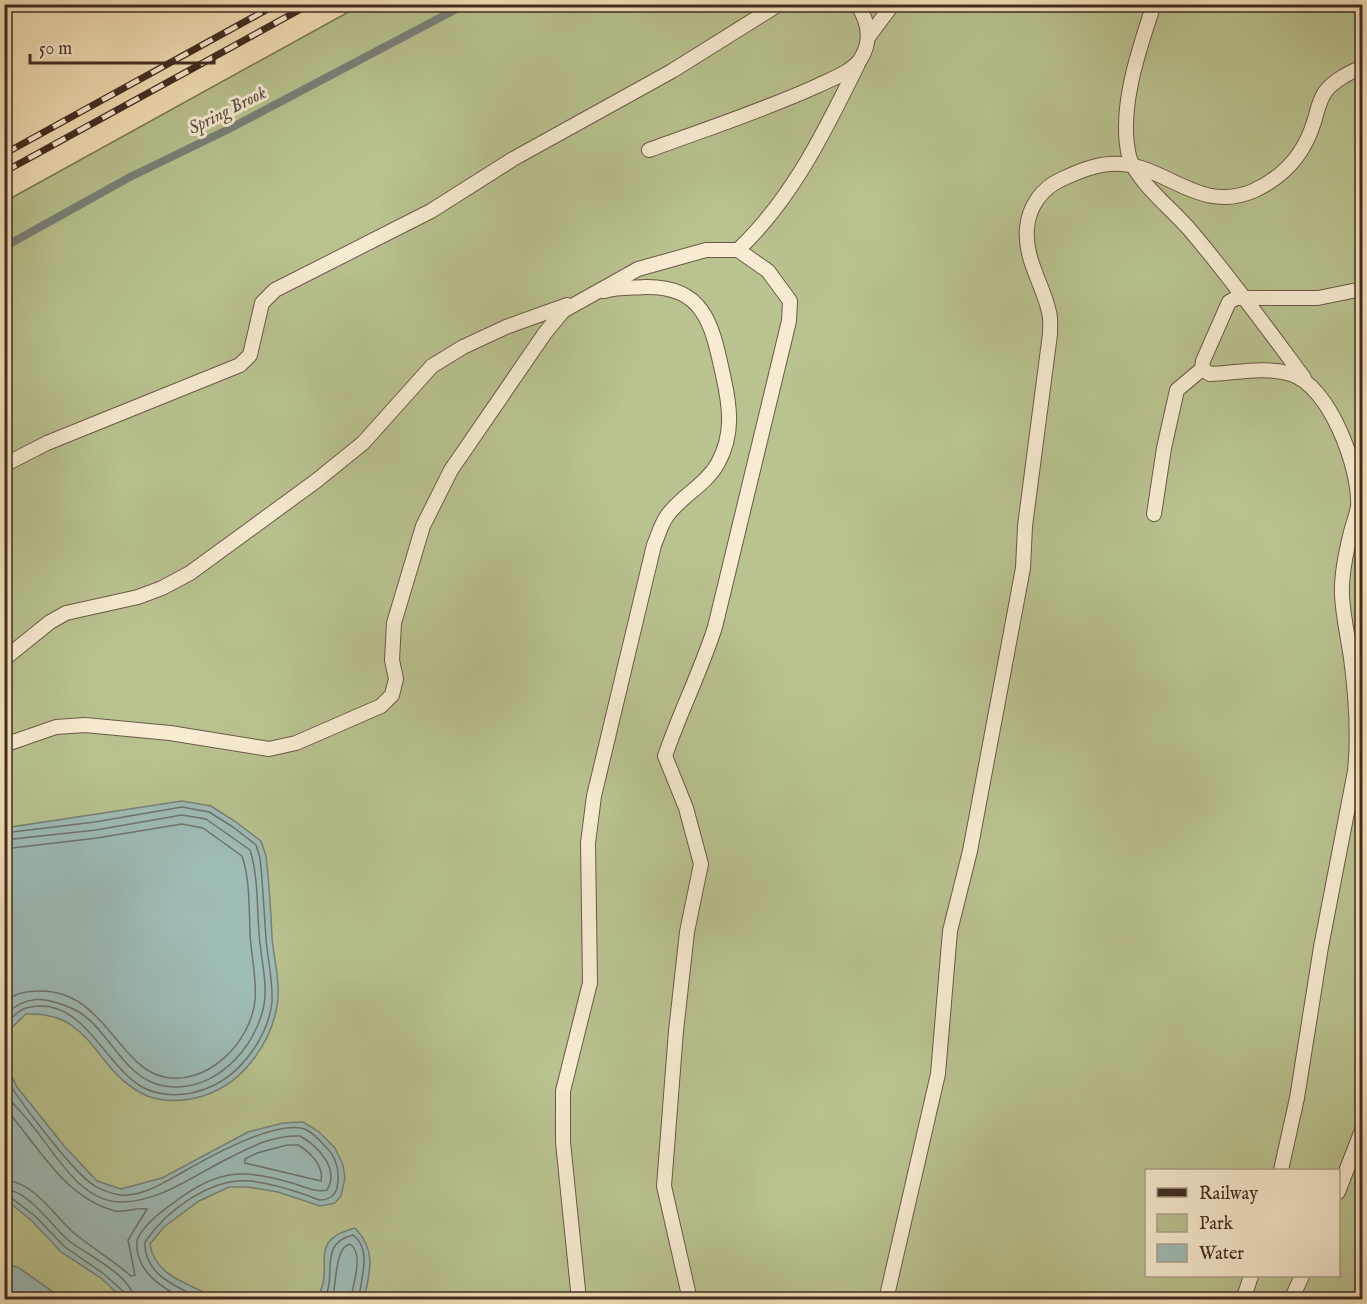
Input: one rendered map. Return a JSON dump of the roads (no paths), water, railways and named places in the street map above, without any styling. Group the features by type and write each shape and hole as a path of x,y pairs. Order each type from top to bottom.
{"lane":[{"path":"4,465 47,443 240,365 250,355 262,303 275,290 431,211 513,159 672,71 779,4"},
{"path":"857,4 866,22 868,36"},
{"path":"738,250 759,230 798,177 828,125 860,60 868,36 893,4"},
{"path":"1154,4 1132,75 1128,104 1129,156 1139,177 1166,202 1215,260 1306,381 1319,393 1334,416 1356,485 1358,507 1348,543 1342,595 1356,696 1358,747 1346,828 1321,947 1297,1098 1281,1169"},
{"path":"650,150 792,98 852,68 860,60"},
{"path":"886,1299 938,1074 950,931 970,851 1023,568 1026,526 1050,334 1049,312 1033,272 1027,231 1030,213 1040,195 1051,184 1077,172 1111,164 1134,167 1211,198 1232,198 1251,192 1284,172 1299,157 1325,93 1335,83 1362,67"},
{"path":"4,745 56,727 86,725 191,735 269,749 296,743 381,706 392,695 396,679 392,660 394,623 407,573 423,526 451,470 545,333 563,311 638,268 706,250 738,250 768,271 790,301 790,311 715,627 700,673 678,718 664,756 686,808 701,864 687,932 676,1031 664,1186 690,1299"},
{"path":"4,659 50,621 66,613 138,597 162,588 190,573 316,481 363,443 432,366 463,347 506,327 608,290 669,288 687,295 700,306 710,323 730,415 729,434 718,463 704,481 667,515 654,545 594,796 588,843 590,984 585,1013 565,1074 561,1115 579,1299"},
{"path":"1154,514 1164,448 1177,390 1202,369 1203,361 1229,302 1242,297 1318,298 1362,289"},
{"path":"1202,369 1210,374 1253,371 1283,373 1306,381"},
{"path":"1340,1187 1362,1130"},
{"path":"1244,1299 1250,1277"},
{"path":"1291,1299 1301,1277"}],"water":[{"path":"182,801 211,806 261,841 266,856 278,997 269,1033 254,1058 235,1079 203,1096 185,1100 166,1100 149,1097 125,1082 79,1031 65,1021 48,1015 26,1014 5,1034 5,828"},
{"path":"4,1060 17,1087 65,1147 97,1181 121,1189 162,1178 248,1132 283,1123 303,1122 318,1131 335,1148 343,1165 345,1178 341,1196 335,1203 320,1206 278,1192 248,1187 229,1187 199,1201 164,1227 150,1244 153,1255 166,1272 216,1299 123,1299 101,1278 61,1252 32,1221 5,1199"},
{"path":"355,1228 367,1245 369,1253 370,1270 364,1299 316,1299 322,1287 324,1257 330,1240"},
{"path":"5,1263 19,1268 63,1299 5,1299"}],"waterway":[{"name":"Spring Brook","path":"4,247 130,177 227,130 466,4"}],"railway":[{"path":"4,154 277,4"},
{"path":"4,172 310,4"}]}
